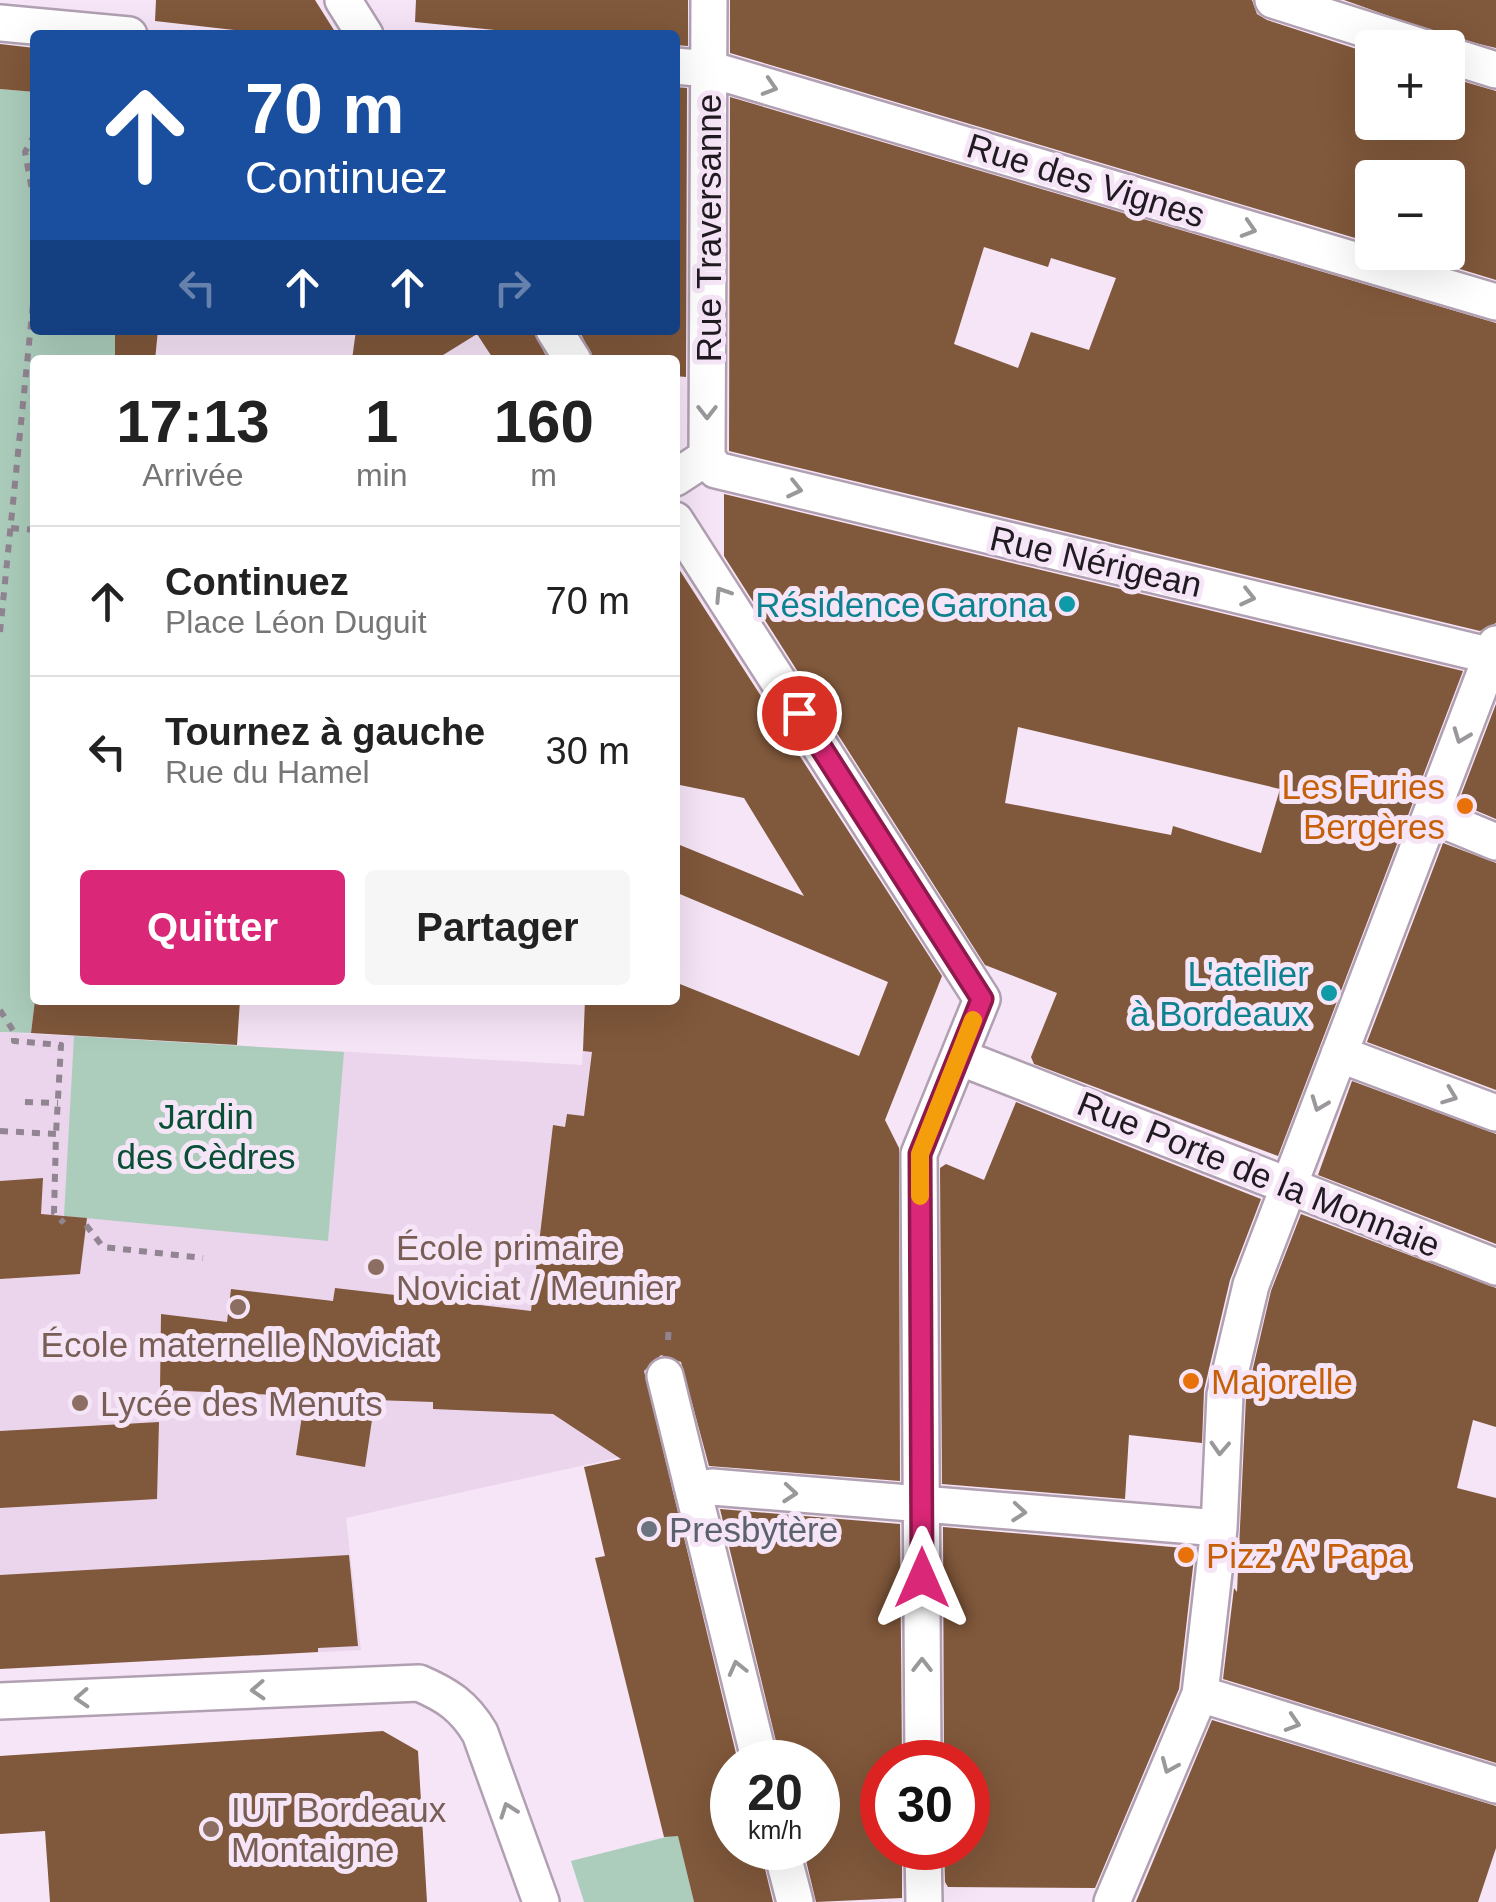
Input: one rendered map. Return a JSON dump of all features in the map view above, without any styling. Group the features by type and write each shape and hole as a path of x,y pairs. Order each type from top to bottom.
{"street":[{"path":"342,0 362,30"},
{"name":"Rue Traversanne","path":"707,457 692,67 709,0"},
{"path":"1273,0 1367,30"},
{"path":"0,24 70,30"},
{"path":"1465,60 1496,70"},
{"name":"Rue des Vignes","path":"692,67 1496,302"},
{"path":"680,475 707,457"},
{"name":"Rue Nérigean","path":"707,457 716,470 1494,650"},
{"path":"680,528 982,999 920,1154 923,1740"},
{"path":"1112,1902 1200,1694 1219,1528 1220,1450 1234,1345 1251,1284 1494,650"},
{"path":"1430,815 1496,842"},
{"path":"1339,1054 1496,1113"},
{"name":"Rue Porte de la Monnaie","path":"959,1057 1496,1267"},
{"path":"665,1376 755,1740"},
{"path":"693,1490 712,1487 1219,1528"},
{"path":"0,1701 418,1683 448,1696 468,1713 480,1734 541,1902"},
{"path":"1200,1694 1496,1785"},
{"path":"787,1870 795,1902"},
{"path":"923,1870 924,1902"}],"path":[{"path":"30,143 25,152 30,180"},
{"path":"0,632 30,335"},
{"path":"11,528 30,530"},
{"path":"0,1010 14,1032 14,1042 61,1045 54,1214 64,1222"},
{"path":"24,1102 58,1103"},
{"path":"0,1131 56,1134"},
{"path":"86,1226 103,1246 203,1258"}],"shaded area":[{"name":"École primaire Noviciat / Meunier","path":"588,1005 707,1145 678,1378 640,1373 657,1449 346,1518 361,1650 0,1669 0,1032 582,1065"}],"green space":[{"path":"0,89 30,92 30,335 115,335 115,355 30,355 30,1005 34,1005 31,1033 0,1032"},
{"name":"Jardin des Cèdres","path":"74,1036 344,1052 328,1241 64,1216"},
{"path":"678,1834 694,1902 584,1902 571,1861"}],"building":[{"path":"156,0 315,0 334,30 235,30 155,21"},
{"path":"416,0 688,0 688,46 680,45 680,30 495,30 415,22"},
{"path":"730,0 1252,0 1257,14 1267,20 1355,48 1355,140 1465,140 1465,82 1496,91 1496,280 1463,270 1465,160 1355,160 1355,238 730,53"},
{"path":"1344,0 1496,0 1496,48 1465,41 1465,30 1428,30"},
{"path":"0,44 30,47 30,92 0,89"},
{"path":"680,87 687,88 686,377 680,376 680,355 592,355 582,335 680,335"},
{"path":"730,97 1496,323 1496,623 1480,631 729,451","holes":["984,247 1048,267 1051,258 1116,278 1089,350 1031,332 1018,368 954,344"]},
{"path":"115,335 158,335 156,355 115,355"},
{"path":"355,335 475,335 443,355 353,355"},
{"path":"478,335 536,335 546,355 491,355"},
{"path":"724,494 1463,671 1278,1156 1034,1064 1031,1057 1057,993 985,965 724,556","holes":["1018,727 1280,789 1261,853 1173,826 1171,835 1005,803"]},
{"path":"680,571 942,976 885,1120 899,1148 900,1481 709,1466 681,1362 661,1355 644,1371 733,1740 710,1740 710,1870 765,1870 773,1902 694,1902 678,1836 664,1837 595,1558 605,1556 584,1467 621,1459 553,1414 433,1409 433,1402 375,1400 365,1467 296,1455 305,1396 160,1390 161,1314 227,1322 231,1289 333,1301 335,1288 531,1311 553,1125 565,1127 567,1114 584,1116 592,1052 583,1051 585,1005 680,1005 680,984 859,1056 888,982 680,894 680,845 804,896 744,798 680,785"},
{"path":"1496,704 1496,819 1458,803"},
{"path":"1443,843 1496,863 1496,1090 1367,1042"},
{"path":"34,1005 240,1005 237,1045 31,1033"},
{"path":"1352,1081 1496,1134 1496,1244 1318,1175"},
{"path":"1016,1102 1261,1199 1230,1280 1204,1390 1202,1443 1129,1435 1125,1499 942,1484 940,1168 946,1164 984,1180"},
{"path":"43,1178 41,1214 87,1218 80,1274 0,1279 0,1181"},
{"path":"1301,1214 1496,1288 1496,1427 1473,1420 1457,1488 1496,1498 1496,1763 1223,1679 1234,1588 1237,1592 1246,1398 1271,1291"},
{"path":"159,1422 157,1499 0,1508 0,1431"},
{"path":"720,1509 900,1524 902,1740 860,1740 860,1870 902,1870 902,1898 816,1902 808,1870 840,1870 840,1740 776,1740"},
{"path":"943,1527 1195,1549 1179,1689 1095,1888 948,1887 945,1870 990,1870 990,1740 944,1740"},
{"path":"349,1555 358,1646 318,1648 318,1652 0,1669 0,1575"},
{"path":"1212,1720 1496,1806 1496,1848 1478,1902 1136,1902"},
{"name":"IUT Bordeaux Montaigne","path":"383,1731 418,1751 427,1902 50,1902 45,1831 0,1834 0,1756"}],"slow traffic":[{"path":"920,1196 920,1154 973,1020"}],"place":[{"name":"Résidence Garona","path":"1067,604"},
{"name":"Les Furies Bergères","path":"1465,806"},
{"name":"L'atelier à Bordeaux","path":"1329,993"},
{"name":"École primaire Noviciat / Meunier","path":"376,1267"},
{"name":"École maternelle Noviciat","path":"238,1307"},
{"name":"Majorelle","path":"1191,1381"},
{"name":"Lycée des Menuts","path":"80,1403"},
{"name":"Presbytère","path":"649,1529"},
{"name":"Pizz' A' Papa","path":"1186,1555"},
{"name":"IUT Bordeaux Montaigne","path":"211,1829"}],"route":[{"path":"799,713 982,999 920,1154 922,1578"}]}
